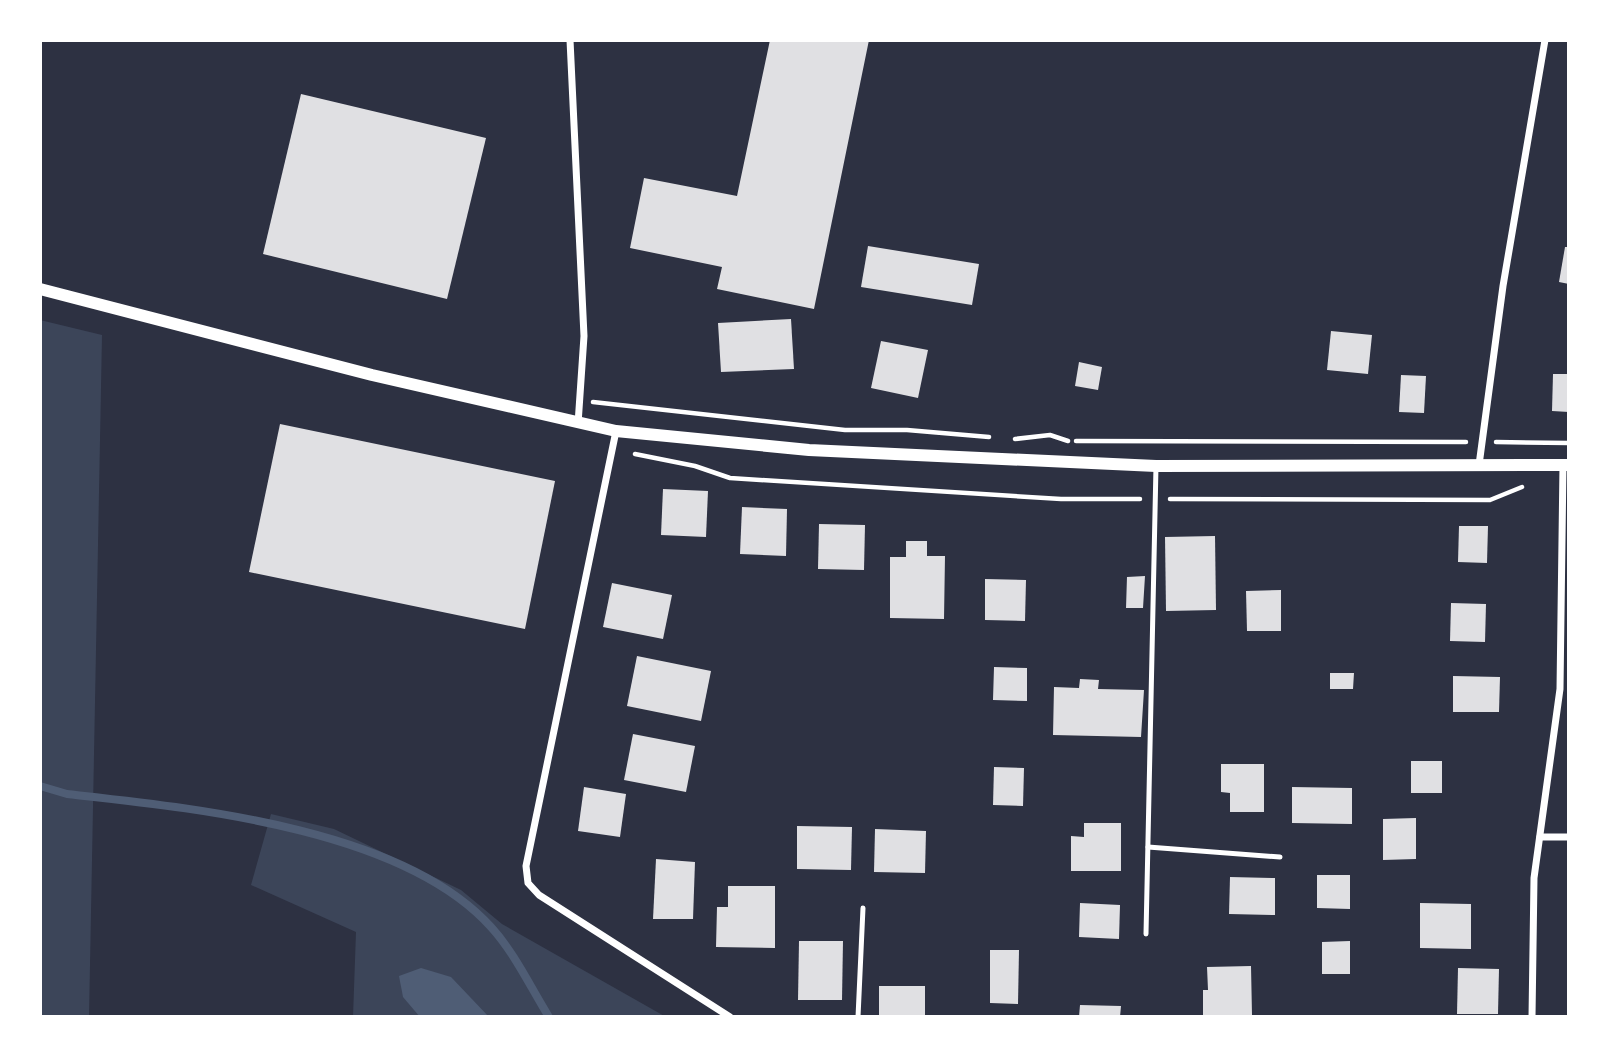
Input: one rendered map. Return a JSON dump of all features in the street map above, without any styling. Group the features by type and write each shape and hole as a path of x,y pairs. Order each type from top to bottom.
{"street":[{"path":"570,40 584,336 578,424"},
{"path":"1479,465 1480,442 1545,40"},
{"path":"40,289 372,375 616,432 819,450 1156,466 1566,465 1560,689 1534,878 1532,1017"},
{"path":"616,432 610,447 526,866 528,883 539,895 730,1017"},
{"path":"1540,837 1569,837"}],"lane":[{"path":"1146,934 1156,466"},
{"path":"1148,847 1280,857"},
{"path":"858,1017 863,908"}],"path":[{"path":"580,401 845,430 907,429 1000,438"},
{"path":"1010,440 1028,435 1050,435 1070,442 1098,439 1569,443"},
{"path":"610,447 660,461 695,466 730,478 1060,499 1490,500 1517,487 1529,486"},
{"path":"808,475 808,483"}],"shaded area":[{"path":"40,320 102,335 89,1017 40,1017"},
{"path":"271,814 334,829 461,890 502,924 666,1017 353,1017 356,932 251,885"},
{"path":"421,968 451,977 489,1017 420,1017 403,997 399,976"}],"building":[{"path":"770,40 869,40 814,309 717,289 722,267 630,248 644,178 737,196"},
{"path":"301,94 486,138 447,299 263,254"},
{"path":"868,246 979,264 972,305 861,287"},
{"path":"1565,247 1569,247 1569,284 1559,282"},
{"path":"791,319 794,369 721,372 718,323"},
{"path":"1331,331 1372,335 1368,374 1327,370"},
{"path":"881,341 928,350 918,398 871,388"},
{"path":"1079,362 1102,367 1098,390 1075,386"},
{"path":"1553,374 1569,374 1569,412 1552,411"},
{"path":"1401,375 1426,376 1424,413 1399,412"},
{"path":"280,424 555,481 525,629 249,572"},
{"path":"663,489 708,491 706,537 661,535"},
{"path":"742,507 787,509 786,556 740,554"},
{"path":"819,524 865,525 864,570 818,569"},
{"path":"1459,526 1488,526 1487,563 1458,562"},
{"path":"1215,536 1216,610 1166,611 1165,537"},
{"path":"906,541 927,541 927,556 945,556 944,619 890,618 890,557 906,557"},
{"path":"1145,576 1143,608 1126,608 1127,577"},
{"path":"985,579 1026,580 1025,621 985,620"},
{"path":"612,583 672,595 663,639 603,627"},
{"path":"1281,590 1281,631 1247,631 1246,591"},
{"path":"1451,603 1486,604 1485,642 1450,641"},
{"path":"637,656 711,671 701,721 627,706"},
{"path":"994,667 1027,668 1027,701 993,700"},
{"path":"1330,673 1354,673 1353,689 1330,689"},
{"path":"1453,676 1500,677 1499,712 1453,712"},
{"path":"1080,679 1099,680 1098,689 1144,690 1141,737 1053,735 1054,687 1079,688"},
{"path":"633,734 695,746 686,792 624,780"},
{"path":"1411,761 1442,761 1442,793 1411,793"},
{"path":"1221,764 1264,764 1264,812 1230,812 1230,793 1221,792"},
{"path":"994,767 1024,768 1023,806 993,805"},
{"path":"584,787 626,794 620,837 578,831"},
{"path":"1292,787 1352,788 1352,824 1292,823"},
{"path":"1416,818 1416,859 1383,860 1383,819"},
{"path":"1084,823 1121,823 1121,871 1071,871 1071,836 1084,837"},
{"path":"797,826 852,827 851,870 797,869"},
{"path":"875,829 926,831 925,873 874,872"},
{"path":"656,859 695,862 693,919 653,919"},
{"path":"1317,875 1350,875 1350,909 1317,908"},
{"path":"1230,877 1275,878 1275,915 1229,914"},
{"path":"728,886 775,886 775,948 716,947 717,907 728,907"},
{"path":"1080,903 1120,905 1119,939 1079,937"},
{"path":"1420,903 1471,904 1471,949 1420,948"},
{"path":"799,941 843,941 842,1000 798,1000"},
{"path":"1350,941 1350,974 1322,974 1322,942"},
{"path":"990,950 1019,950 1018,1004 990,1003"},
{"path":"1251,966 1252,1015 1203,1016 1203,990 1208,990 1207,967"},
{"path":"1458,968 1499,969 1498,1014 1457,1014"},
{"path":"879,986 925,986 925,1017 879,1017"},
{"path":"1080,1005 1121,1006 1120,1017 1079,1017"}],"waterway":[{"path":"40,786 67,794 233,816 293,829 351,845 405,866 452,893 491,927 515,959 549,1017"}]}
